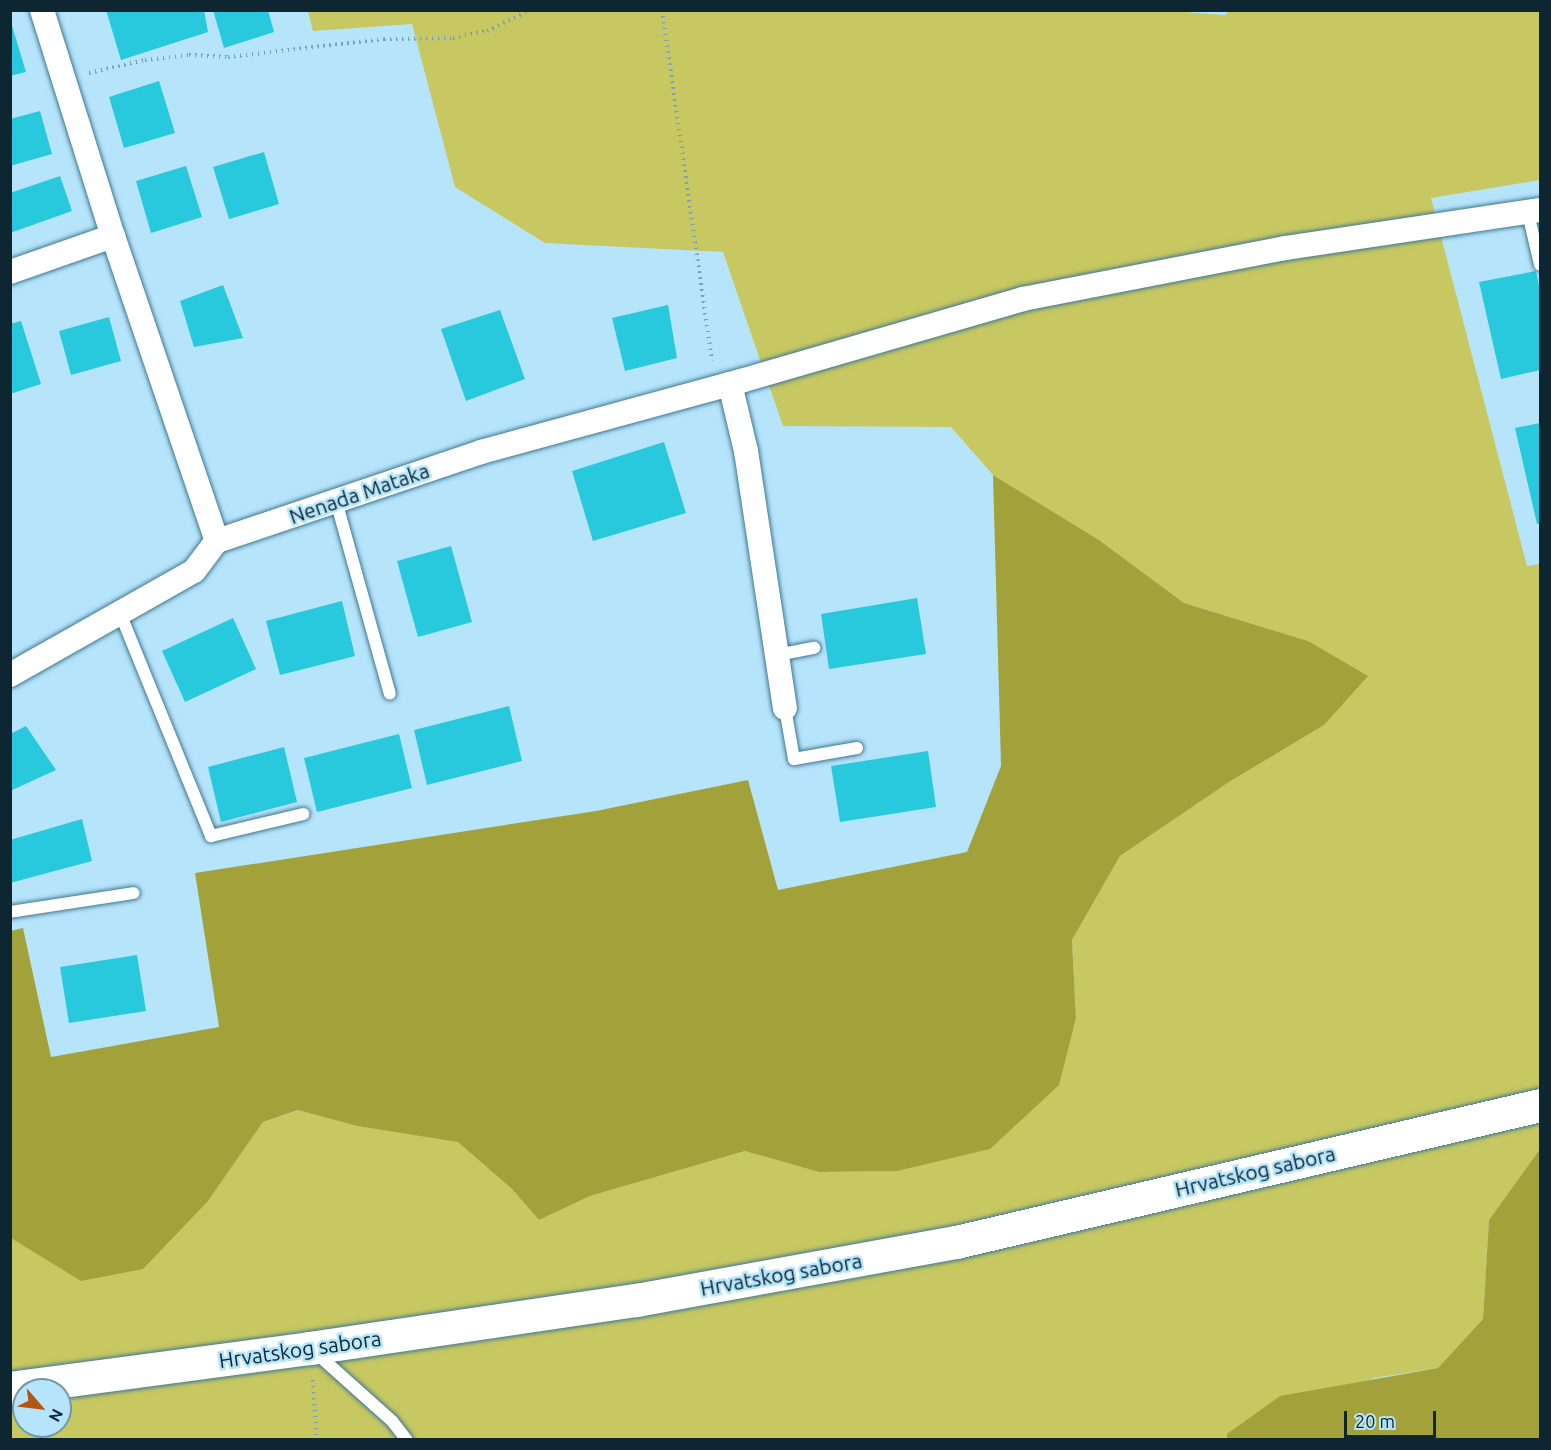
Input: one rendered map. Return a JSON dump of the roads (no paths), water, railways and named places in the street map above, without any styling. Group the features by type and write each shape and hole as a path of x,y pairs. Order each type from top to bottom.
{"main road":[{"name":"Hrvatskog sabora","path":"10,1388 310,1348 636,1300 956,1242 1540,1105"}],"street":[{"path":"10,675 194,571 217,541 112,236 42,10"},
{"name":"Nenada Mataka","path":"217,541 480,452 729,384 1023,299 1286,248 1534,211"},
{"path":"10,272 112,236"},
{"path":"729,384 747,452 785,708"}],"lane":[{"path":"1534,211 1540,265"},
{"path":"336,501 390,694"},
{"path":"120,613 211,836 303,814"},
{"path":"777,655 814,648"},
{"path":"785,708 794,759 857,748"},
{"path":"10,912 134,893"},
{"path":"310,1348 392,1421 407,1440"}]}
